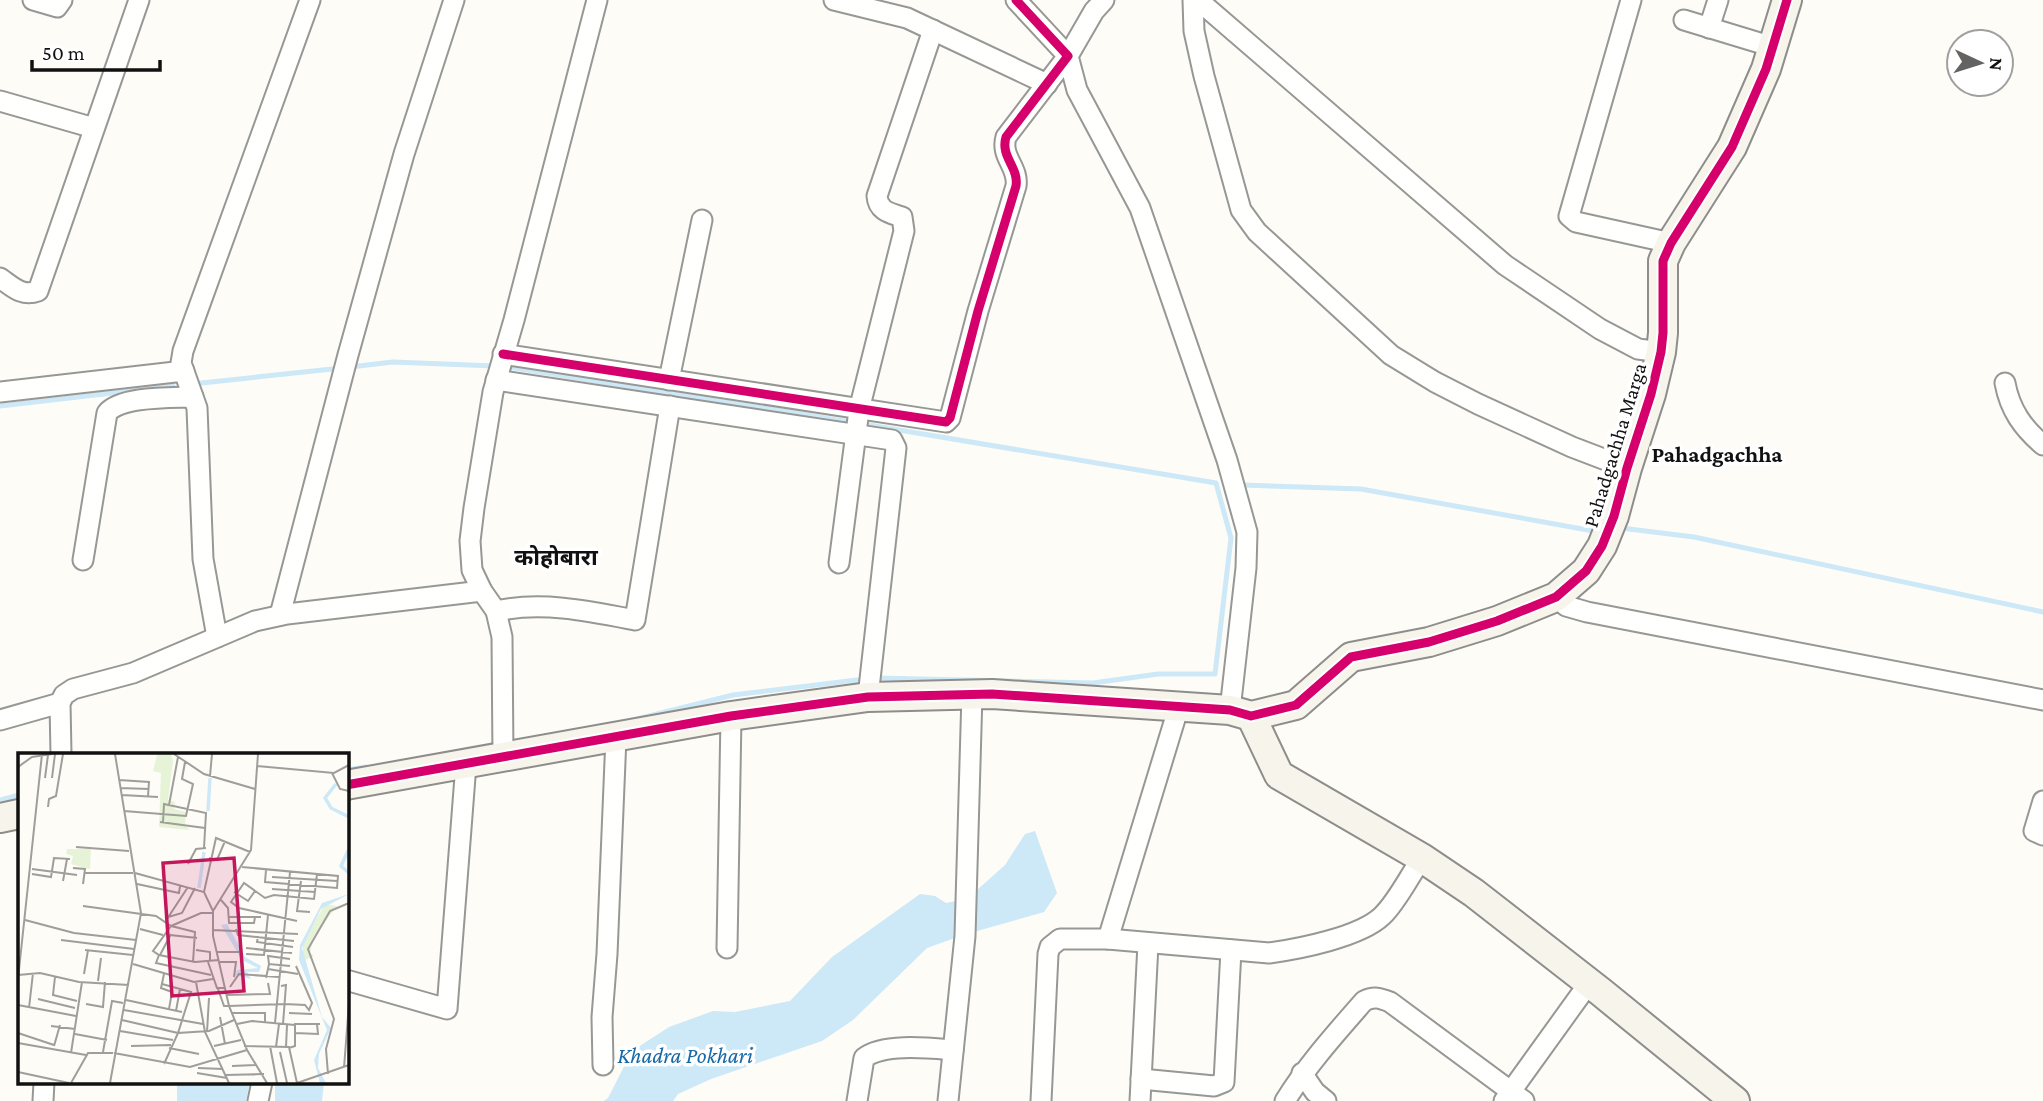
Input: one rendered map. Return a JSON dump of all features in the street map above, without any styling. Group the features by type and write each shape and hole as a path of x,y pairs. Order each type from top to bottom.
{"street":[{"path":"33,0 57,7 62,0"},
{"path":"0,278 21,293 30,294 38,290 139,0"},
{"path":"217,637 203,559 197,408 181,363 183,351 310,0"},
{"path":"280,615 353,335 397,180 454,0"},
{"path":"503,758 502,637 496,611 472,570 470,541 496,380 597,0"},
{"path":"834,0 907,18 1047,84"},
{"path":"1016,0 1068,56 1077,90 1140,208 1227,460 1247,532 1240,713 1279,775 1422,858 1474,893 1735,1101"},
{"path":"503,354 941,422 950,418 1016,186 1016,172 1007,157 1004,145 1006,137 1068,56 1094,11 1104,0"},
{"path":"1192,0 1194,30 1204,76 1241,210 1256,232 1391,355 1478,404 1572,447 1627,468"},
{"path":"1198,0 1505,265 1600,329 1638,349 1661,352"},
{"path":"1631,0 1569,216 1576,222 1671,243"},
{"path":"1709,28 1718,0"},
{"name":"Pahadgachha Marga","path":"348,785 731,716 868,697 972,694 1179,706 1240,713 1296,705 1351,657 1429,642 1497,621 1556,597 1586,571 1602,546 1615,516 1661,352 1663,261 1671,243 1732,147 1766,69 1787,0"},
{"path":"1684,20 1773,47"},
{"path":"839,563 859,410 904,231 902,217 883,210 877,196 933,30"},
{"path":"0,101 94,128"},
{"path":"669,380 702,220"},
{"path":"0,392 184,371"},
{"path":"496,380 892,440 896,448 868,697"},
{"path":"2006,383 2009,402 2025,429 2043,445"},
{"path":"83,560 107,413 112,406 132,401 193,397"},
{"path":"496,611 516,607 578,609 635,620 670,406"},
{"path":"61,753 60,703 64,695 73,689 133,673 255,621 280,615 482,591"},
{"path":"1556,597 1566,606 1587,612 2043,700"},
{"path":"947,1101 965,936 972,694"},
{"path":"0,720 60,703"},
{"path":"1108,939 1179,706"},
{"path":"727,948 731,716"},
{"path":"603,1065 602,1017 615,737"},
{"path":"348,981 447,1009 466,764"},
{"path":"2043,801 2034,831 2043,835"},
{"path":"0,818 18,814"},
{"path":"1041,1101 1050,947 1060,939 1108,939 1269,953 1293,950 1334,939 1370,925 1382,916 1422,858"},
{"path":"1140,1101 1148,944"},
{"path":"1141,1079 1214,1086 1224,1082 1231,950"},
{"path":"1285,1101 1302,1073 1364,1001 1371,998 1390,1002 1514,1097 1590,983"},
{"path":"857,1101 864,1058 871,1052 919,1048 953,1050"},
{"path":"1302,1073 1315,1092 1326,1101"}],"water":[{"name":"Khadra Pokhari","path":"1035,831 1057,893 1044,912 927,948 853,1020 822,1041 711,1079 678,1094 673,1101 604,1101 632,1051 669,1027 713,1011 735,1012 790,1001 832,957 920,894 935,896 946,903 967,899 1005,865 1025,834"},
{"path":"177,1084 250,1084 246,1101 177,1101"},
{"path":"275,1084 324,1084 322,1101 275,1101"}],"waterway":[{"path":"350,367 393,362 495,366"},
{"path":"508,367 850,422"},
{"path":"192,384 332,369"},
{"path":"0,406 173,386"},
{"path":"863,424 1216,483 1231,538 1215,674 1158,674 1093,683 877,678"},
{"path":"1242,485 1361,489 1599,532"},
{"path":"1621,528 1694,537 2043,612"},
{"path":"637,719 733,695 857,680"},
{"path":"348,770 366,767"},
{"path":"0,800 18,795"}],"cycle path":[{"path":"503,354 946,422 950,418 978,311 1016,186 1015,173 1005,150 1006,137 1068,56 1016,0"},
{"path":"348,785 731,716 868,697 992,694 1230,710 1251,716 1296,705 1351,657 1429,642 1497,621 1556,597 1586,571 1602,546 1614,516 1661,352 1663,261 1671,243 1732,147 1766,69 1787,0"}],"district":[{"name":"Pahadgachha","path":"1717,454"},
{"name":"कोहोबारा","path":"556,557"}]}
